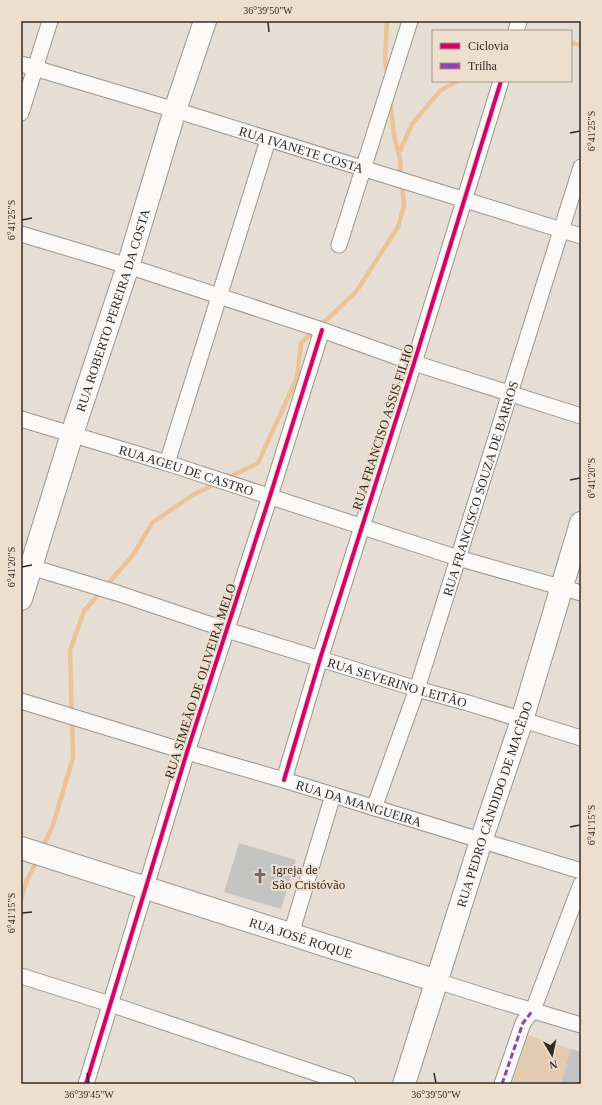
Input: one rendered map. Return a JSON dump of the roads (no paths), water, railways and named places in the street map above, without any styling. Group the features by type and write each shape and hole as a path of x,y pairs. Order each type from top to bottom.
{"street":[{"path":"21,113 50,21"},
{"name":"RUA ROBERTO PEREIRA DA COSTA","path":"21,600 72,434 128,266 205,21"},
{"path":"339,245 410,21"},
{"name":"RUA IVANETE COSTA","path":"21,64 176,110 268,140 364,168 581,236"},
{"name":"RUA FRANCISO ASSIS FILHO","path":"284,780 320,659 414,363 501,82"},
{"path":"167,463 268,140"},
{"name":"RUA FRANCISCO SOUZA DE BARROS","path":"374,808 417,690 581,167"},
{"path":"21,234 128,266 322,330 414,363 581,416"},
{"name":"RUA SIMEÃO DE OLIVEIRA MELO","path":"86,1084 187,752 322,330"},
{"name":"RUA AGEU DE CASTRO","path":"21,419 167,463 270,496 362,528 458,558 571,590"},
{"name":"RUA PEDRO CÂNDIDO DE MACÊDO","path":"404,1084 481,841 522,720 571,590 581,523"},
{"name":"RUA SEVERINO LEITÃO","path":"31,567 117,593 227,630 417,690 468,703 581,738"},
{"name":"RUA DA MANGUEIRA","path":"21,701 284,780 581,872"},
{"path":"291,934 333,795"},
{"name":"RUA JOSÉ ROQUE","path":"21,848 500,1002 533,1010 581,1025"},
{"path":"502,1084 523,1023 533,1010 581,884"},
{"path":"21,976 110,1004 348,1084"}],"waterway":[{"path":"387,21 385,59 387,76"},
{"path":"572,43 581,45"},
{"path":"399,153 412,124 440,91 455,82"},
{"path":"390,101 394,135 400,159 401,177"},
{"path":"320,326 356,292 398,227 404,206 402,184"},
{"path":"225,479 258,463 297,378 301,343 314,331"},
{"path":"42,848 52,828 73,758 70,650 84,611 133,555 152,523 191,496 217,483"},
{"path":"21,899 27,880 37,860"}],"place":[{"name":"Igreja de São Cristóvão","path":"260,876"}]}
